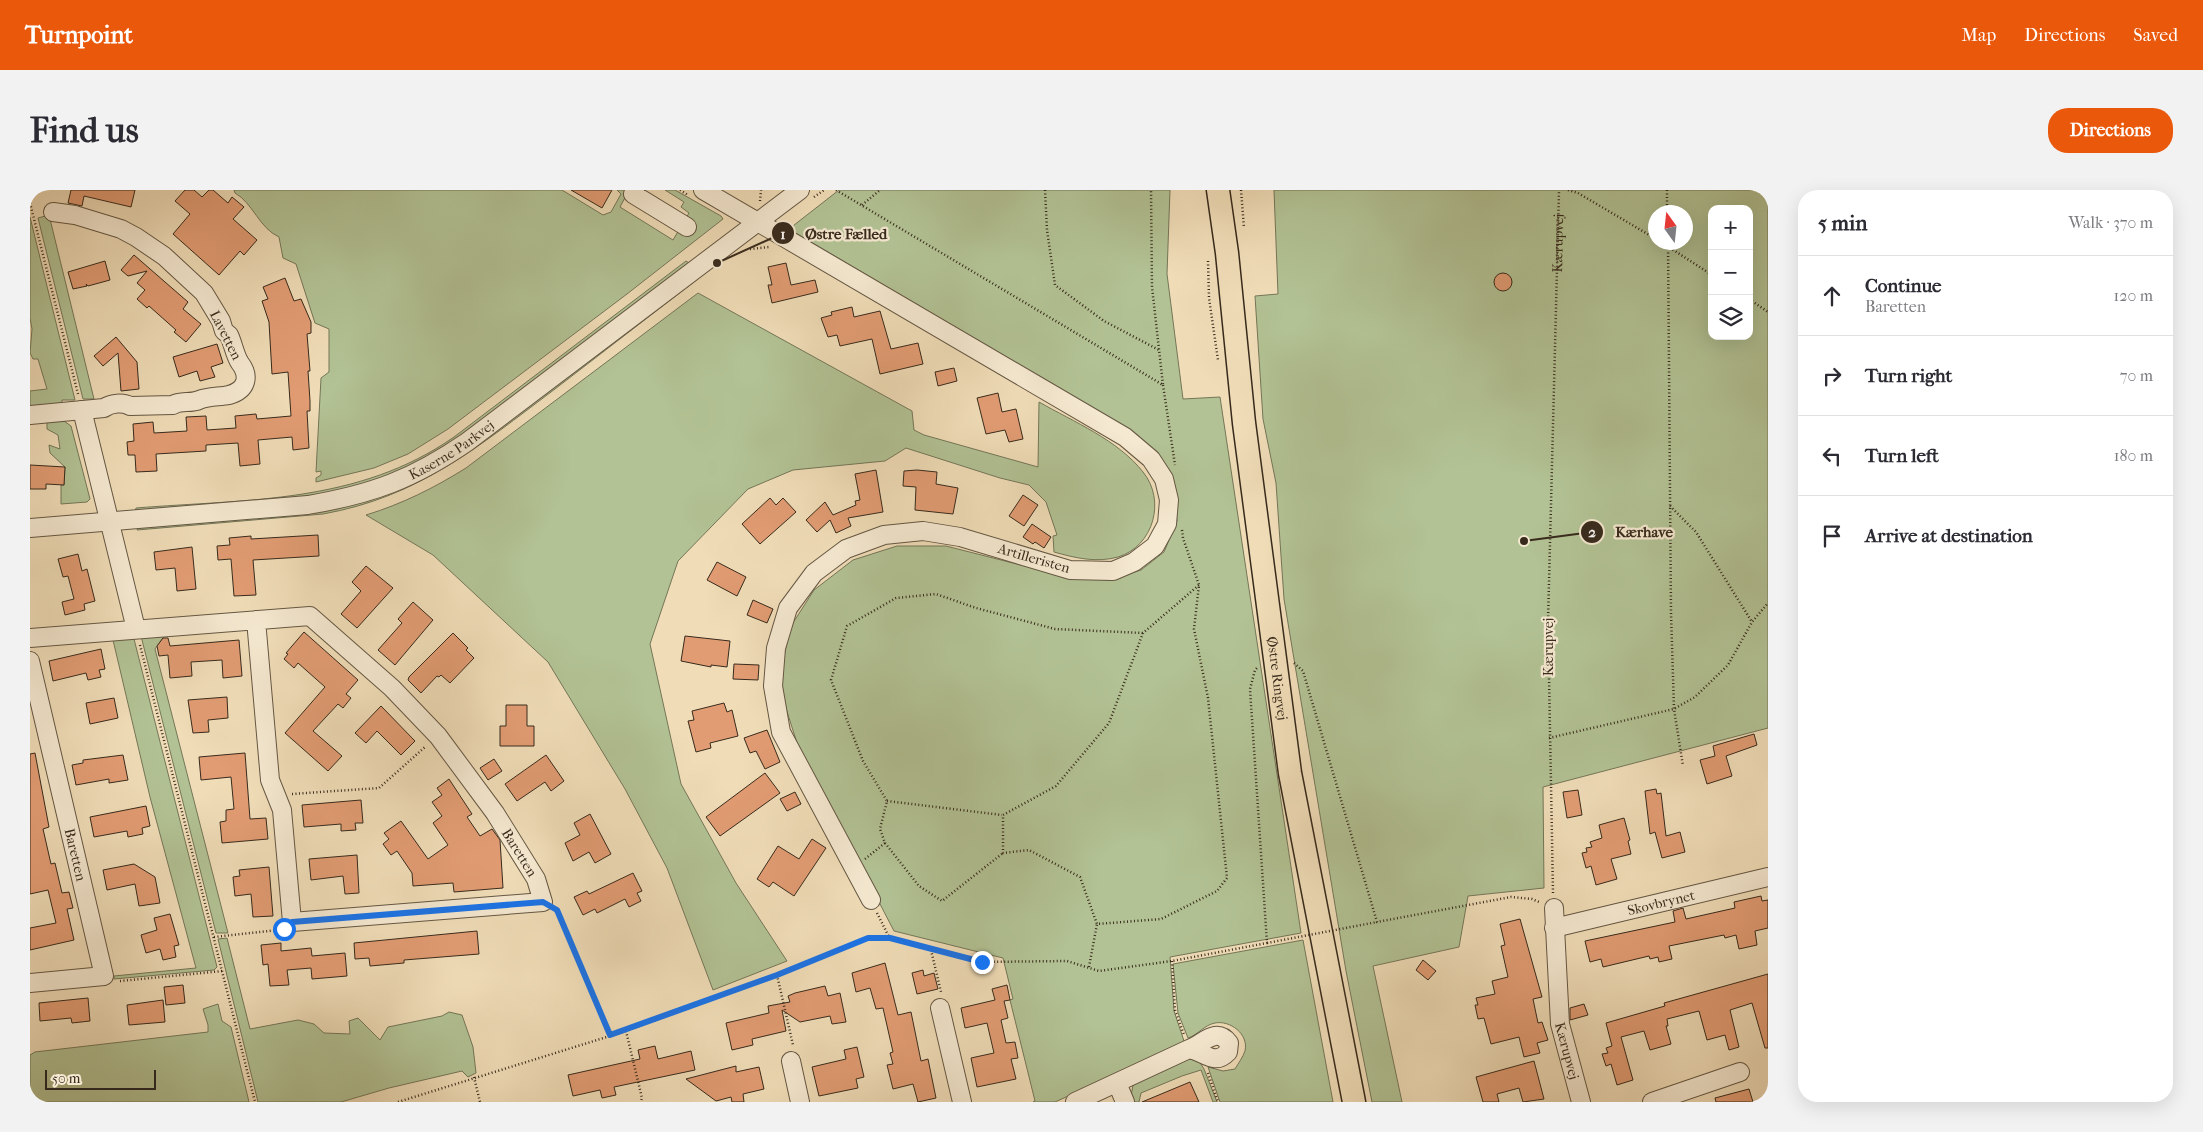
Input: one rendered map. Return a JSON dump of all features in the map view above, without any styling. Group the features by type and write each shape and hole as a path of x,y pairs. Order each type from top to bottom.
{"main road":[{"name":"Østre Ringvej","path":"1218,190 1227,252 1244,423 1290,773 1354,1102"},
{"name":"Østre Ringvej","path":"1227,252 1228,190"}],"street":[{"path":"635,190 633,194 686,227"},
{"name":"Artilleristen","path":"697,193 763,228 1125,436 1151,459 1164,479 1169,500 1167,524 1155,546 1134,562 1113,570 1070,570 960,537 923,531 884,535 846,549 814,573 788,608 776,648 772,686 781,732 871,900"},
{"name":"Kaserne Parkvej","path":"30,528 318,503 347,499 383,488 419,472 467,442 763,228 805,195"},
{"name":"Lavetten","path":"30,414 104,408 108,405 125,403 130,406 173,405 178,402 199,400 203,397 230,395 240,390 246,376 229,334 224,331 221,321 206,296 175,266 136,236 75,215 53,212"},
{"path":"82,410 136,629"},
{"name":"Baretten","path":"30,638 310,616 392,688 438,736 495,813 536,879 543,902"},
{"path":"256,620 270,780 282,810 292,922 543,902"},
{"name":"Baretten","path":"30,661 104,976"},
{"name":"Skovbrynet","path":"1554,928 1768,877"},
{"name":"Kærupvej","path":"1554,908 1560,1024 1581,1102"},
{"path":"30,983 104,976"},
{"path":"940,1008 962,1102"},
{"path":"1075,1102 1189,1049"},
{"path":"791,1061 800,1102"},
{"path":"1652,1102 1740,1072"},
{"path":"1117,1083 1125,1102"}],"path":[{"path":"680,190 697,193"},
{"path":"805,195 824,190"},
{"path":"836,190 1163,384"},
{"path":"862,205 880,190"},
{"path":"1045,190 1047,230 1055,285 1104,321 1159,350"},
{"path":"1151,190 1152,287 1176,474"},
{"name":"Kærupvej","path":"1554,908 1548,622 1559,190"},
{"path":"1568,190 1578,193 1648,234"},
{"path":"1667,190 1667,205"},
{"path":"763,228 744,250 763,228 765,200"},
{"path":"30,203 82,410"},
{"path":"1668,250 1674,709 1683,766"},
{"path":"1673,250 1708,272"},
{"path":"1753,303 1768,312"},
{"path":"1670,506 1696,532 1752,622"},
{"path":"1097,924 1160,919 1217,891 1228,878 1208,698 1194,628 1198,585 1183,538 1182,529"},
{"path":"887,802 1003,815 1056,786 1109,723 1143,633 1198,585"},
{"path":"1089,968 1097,924 1080,877 1028,850 1003,853 942,901 919,886 885,843 880,829 887,802 863,761 831,680 847,626 896,598 936,594 976,608 1055,629 1143,633"},
{"path":"1550,738 1674,709 1695,696 1728,665 1752,622 1768,603"},
{"path":"136,629 255,1102"},
{"path":"1287,660 1293,662 1303,671 1377,922"},
{"path":"1260,666 1255,670 1250,689 1267,943"},
{"path":"277,796 379,788 438,736"},
{"path":"1003,815 1003,853"},
{"path":"854,867 885,843"},
{"path":"398,1102 626,1031 777,975 868,938 890,938 982,962 1067,960 1099,971 1172,961 1511,897 1532,899 1554,908"},
{"path":"871,900 890,938"},
{"path":"543,902 557,910 610,1035"},
{"path":"214,936 284,929 292,922"},
{"path":"931,950 942,996 940,1008"},
{"path":"1172,961 1175,1010 1189,1049"},
{"path":"104,976 116,981 223,971"},
{"path":"777,975 794,1049 791,1061"},
{"path":"626,1031 642,1098 641,1102"},
{"path":"474,1077 480,1102"}],"green space":[{"path":"234,190 562,190 603,215 611,212 621,194 617,190 629,190 620,207 673,240 689,213 681,207 684,202 665,190 675,190 721,216 723,219 448,429 408,454 374,468 316,482 316,478 321,475 321,471 316,472 321,378 329,372 329,329 315,323 296,264 283,258 279,237 266,228 247,203"},
{"path":"839,190 1170,190 1167,274 1183,399 1220,397 1301,933 1170,957 1174,1011 1184,1041 1178,1046 1055,1102 1033,1102 1035,1101 1010,1000 1013,999 1003,958 894,931 798,746 782,696 783,660 791,626 814,590 853,560 897,546 946,546 1060,575 1108,580 1141,570 1164,552 1177,521 1174,485 1123,426 789,229"},
{"path":"1274,190 1768,190 1768,728 1543,787 1544,888 1468,896 1459,947 1373,966 1402,1102 1372,1102 1346,971 1284,599 1276,483 1263,419 1255,296 1278,294"},
{"path":"49,215 94,399 83,399 38,218"},
{"path":"30,217 75,400 62,400 62,405 30,408 30,391 47,389 38,359 33,359 30,353 32,329 30,318"},
{"path":"686,261 689,263 455,441 407,469 381,480 329,494 246,504 135,512 136,508 261,499 341,487 380,475 417,459 454,437"},
{"path":"697,276 699,278 500,430 474,449 419,482 357,506 323,514 137,530 138,527 376,497"},
{"path":"698,293 912,411 914,430 924,435 1038,467 1039,402 1095,432 1121,450 1143,472 1150,483 1155,508 1153,521 1148,533 1130,551 1118,557 1102,560 1070,556 1054,552 1053,536 1057,535 1046,502 1029,485 1000,478 906,448 885,461 793,470 748,489 678,561 650,644 681,784 736,883 787,961 713,990 667,868 625,789 548,662 433,555 366,515 418,495 466,468"},
{"path":"64,421 71,426 90,499 87,502 61,504 61,485 64,485 65,467 50,453 49,445 60,449 58,435 47,429 47,422"},
{"path":"165,635 155,649 228,933 216,933 141,636"},
{"path":"134,639 217,967 214,970 114,979 114,976 196,968 150,797 113,640"},
{"path":"227,938 250,1029 298,1020 314,1024 324,1033 350,1034 349,1021 358,1018 380,1040 388,1027 442,1016 449,1012 462,1015 473,1047 476,1073 468,1077 462,1071 389,1088 341,1102 258,1102 218,939"},
{"path":"1303,940 1333,1102 1220,1102 1208,1067 1223,1071 1235,1069 1245,1051 1244,1039 1237,1029 1221,1023 1211,1024 1188,1038 1178,1013 1173,964"},
{"path":"218,1004 222,1021 231,1027 249,1102 30,1102 30,1055 35,1052 208,1032 203,1009"},
{"path":"1189,1059 1199,1061 1217,1102 1213,1102 1201,1070 1141,1093 1139,1102 1134,1102 1131,1096 1133,1085"}],"building":[{"path":"71,190 135,190 131,207 84,196 82,206 68,203"},
{"path":"185,190 194,190 202,197 209,190 213,190 228,203 232,197 244,207 233,219 257,240 244,255 240,251 219,275 173,234 190,214 175,201"},
{"path":"571,190 612,190 602,208"},
{"path":"134,255 188,302 183,309 201,324 186,342 174,332 176,330 149,306 147,308 137,299 145,290 137,283 147,271 128,276 121,270"},
{"path":"105,261 110,280 88,286 86,284 87,286 73,289 68,272"},
{"path":"786,263 791,285 815,280 818,292 772,303 768,285 772,285 768,267"},
{"path":"1503,273 1509,276 1512,282 1509,288 1503,291 1497,288 1494,282 1497,276"},
{"path":"285,278 294,301 301,299 311,322 311,333 307,334 310,371 308,371 310,411 307,411 309,448 293,450 292,437 258,440 260,464 240,466 238,443 206,445 206,451 156,454 157,471 136,472 135,455 128,455 127,442 134,441 133,424 153,422 154,433 187,431 186,417 206,416 207,430 236,428 235,416 256,414 257,419 291,416 288,372 272,374 269,322 262,301 268,299 263,287"},
{"path":"852,307 854,317 880,311 891,349 918,343 923,364 880,374 872,339 840,346 837,335 828,337 821,318 832,315 831,312"},
{"path":"116,337 137,362 139,389 121,391 118,353 103,366 94,356"},
{"path":"217,344 223,363 211,367 215,377 200,381 197,371 179,377 173,357"},
{"path":"954,368 957,381 938,386 935,372"},
{"path":"998,393 1002,412 1016,409 1023,439 1009,442 1005,430 986,434 977,398"},
{"path":"30,465 65,467 64,485 46,484 46,489 30,489"},
{"path":"876,470 883,512 848,518 851,526 836,533 830,520 817,532 806,520 825,502 833,515 856,505 855,501 860,500 855,474"},
{"path":"904,471 937,472 936,484 958,488 953,514 915,510 916,487 903,486"},
{"path":"1023,495 1038,505 1024,526 1009,516"},
{"path":"770,498 776,505 783,498 796,512 760,544 742,524"},
{"path":"1032,524 1051,537 1044,548 1035,542 1033,544 1023,537"},
{"path":"318,535 319,556 253,560 256,595 234,596 231,559 218,560 217,546 230,545 229,538 251,536 251,539"},
{"path":"192,547 196,589 177,591 175,568 156,570 154,552"},
{"path":"78,554 82,571 87,569 95,601 84,604 85,610 65,615 62,602 74,599 68,576 63,577 58,559"},
{"path":"717,562 746,577 737,596 707,580"},
{"path":"366,566 393,588 357,628 341,614 361,591 352,582"},
{"path":"753,600 773,609 767,623 747,615"},
{"path":"413,602 433,620 395,665 378,650 402,623 398,619"},
{"path":"304,632 358,680 346,694 351,698 343,708 338,704 313,731 342,756 328,771 285,733 325,687 298,663 294,668 284,659 288,654 286,653"},
{"path":"453,633 468,648 466,650 474,658 450,683 441,675 437,676 421,693 408,680 409,677"},
{"path":"685,636 730,641 727,667 711,665 711,667 681,661"},
{"path":"163,638 168,638 170,646 239,640 242,676 223,678 222,660 191,662 192,676 170,678 168,655 159,656 157,646"},
{"path":"101,649 105,669 99,670 101,677 88,680 86,673 53,681 49,661"},
{"path":"734,664 759,665 758,680 733,679"},
{"path":"227,697 228,718 208,720 209,732 193,733 188,700"},
{"path":"114,698 118,718 90,724 86,703"},
{"path":"724,703 727,712 732,710 738,736 710,743 711,748 696,752 688,721 694,720 692,711"},
{"path":"506,705 527,705 527,726 534,726 534,746 500,746 500,726 506,726"},
{"path":"381,706 415,741 401,755 377,731 366,743 355,733"},
{"path":"767,730 780,762 765,769 756,751 750,753 744,738"},
{"path":"1754,734 1757,745 1726,756 1732,776 1707,784 1700,760 1715,756 1713,746"},
{"path":"35,753 49,827 43,829 51,864 55,863 62,893 69,892 73,908 67,909 74,940 30,950 30,928 56,923 48,890 30,894 30,754"},
{"path":"245,753 250,819 266,818 268,839 222,843 220,822 226,821 226,810 234,809 231,777 201,780 199,757"},
{"path":"123,755 128,780 109,783 109,779 76,785 72,765 83,763 83,760"},
{"path":"546,755 564,781 551,791 545,782 517,801 505,784"},
{"path":"494,759 502,771 488,780 480,768"},
{"path":"765,773 780,793 720,836 706,817"},
{"path":"449,779 472,814 467,817 480,836 492,829 500,840 503,888 454,892 453,883 413,886 412,873 397,851 391,855 383,844 389,839 384,833 401,821 428,859 448,845 433,823 442,816 432,802 442,795 437,788"},
{"path":"1656,789 1657,794 1661,793 1666,836 1680,832 1685,852 1662,858 1655,832 1650,834 1645,791"},
{"path":"1578,790 1582,815 1567,818 1563,792"},
{"path":"795,792 801,804 787,811 780,799"},
{"path":"361,800 363,823 355,823 356,830 341,831 341,824 304,827 302,805"},
{"path":"146,806 150,826 142,828 143,834 128,837 127,831 94,837 90,817"},
{"path":"590,814 611,854 595,863 589,852 573,861 565,843 580,835 574,823"},
{"path":"1624,818 1630,840 1628,841 1631,854 1611,859 1617,879 1596,885 1591,866 1586,868 1582,853 1587,852 1586,848 1592,847 1590,842 1602,838 1599,825"},
{"path":"812,839 826,848 794,896 773,882 769,887 757,879 778,846 799,859"},
{"path":"357,855 359,893 345,894 343,876 311,880 309,859"},
{"path":"134,864 155,877 160,903 139,906 135,884 107,890 103,870"},
{"path":"269,867 273,916 253,917 251,894 235,896 233,877 240,876 239,870"},
{"path":"633,873 642,891 637,893 641,901 629,907 625,899 597,913 595,909 583,915 574,897 587,891 589,894"},
{"path":"1761,896 1762,901 1768,900 1768,928 1755,931 1757,945 1739,949 1736,935 1725,938 1724,935 1669,946 1672,959 1659,962 1658,957 1650,959 1649,956 1603,967 1601,959 1590,962 1585,941 1675,922 1673,911 1683,908 1686,919 1735,908 1734,902"},
{"path":"170,914 179,945 174,946 176,957 163,960 160,949 146,953 141,935 157,930 154,918"},
{"path":"1520,919 1542,997 1533,999 1538,1023 1542,1022 1548,1040 1537,1043 1540,1053 1524,1057 1519,1037 1491,1044 1484,1018 1478,1019 1475,1005 1478,1005 1476,998 1495,994 1492,981 1508,977 1501,946 1505,945 1500,924"},
{"path":"477,931 479,954 404,960 404,963 370,966 369,958 355,959 354,943"},
{"path":"281,943 281,951 311,948 312,956 345,953 347,976 312,979 311,968 287,970 289,985 270,986 268,964 263,965 261,945"},
{"path":"1423,960 1436,971 1428,980 1416,970"},
{"path":"885,963 898,1015 911,1012 921,1061 928,1059 936,1098 918,1102 913,1084 893,1089 887,1065 893,1064 890,1053 893,1052 883,1008 876,1009 870,988 856,992 852,973"},
{"path":"923,970 924,976 934,973 938,989 917,994 912,973"},
{"path":"1768,974 1768,1048 1765,1048 1752,1003 1730,1010 1739,1047 1729,1050 1725,1035 1707,1040 1699,1011 1667,1019 1668,1026 1666,1026 1671,1044 1650,1050 1644,1031 1621,1037 1633,1080 1617,1085 1611,1064 1606,1066 1602,1054 1608,1053 1606,1048 1612,1046 1606,1023 1665,1006 1664,1003"},
{"path":"183,985 185,1003 166,1005 164,987"},
{"path":"1007,985 1010,1000 1004,1001 1008,1018 1001,1020 1006,1043 1015,1042 1018,1058 1011,1059 1016,1079 977,1087 971,1058 994,1053 987,1023 965,1028 961,1008 995,1000 992,989"},
{"path":"825,986 828,996 840,993 846,1022 832,1024 830,1016 800,1022 782,1010 786,1031 752,1039 753,1045 732,1050 726,1023 769,1013 768,1006 790,1002 788,996"},
{"path":"88,998 90,1021 72,1023 71,1018 40,1021 39,1003"},
{"path":"163,1000 165,1022 129,1025 127,1005"},
{"path":"1584,1004 1588,1015 1570,1020 1570,1008"},
{"path":"655,1046 658,1059 691,1051 695,1070 614,1087 616,1095 602,1098 600,1090 573,1096 568,1075 640,1059 638,1050"},
{"path":"857,1047 864,1077 856,1079 858,1088 819,1096 812,1067 846,1059 844,1050"},
{"path":"1534,1061 1544,1099 1523,1102 1519,1088 1497,1094 1499,1102 1483,1102 1476,1077"},
{"path":"736,1066 736,1072 759,1067 764,1089 743,1094 744,1102 732,1102 731,1097 716,1101 686,1079"},
{"path":"1190,1082 1199,1102 1142,1102"},
{"path":"1749,1089 1753,1102 1716,1102 1715,1098"}],"place":[{"name":"Østre Fælled","path":"717,263"},
{"name":"Kærhave","path":"1524,541"}],"route":[{"path":"284,929 292,922 543,902 557,910 610,1035 626,1031 777,975 868,938 890,938 982,962"}]}
